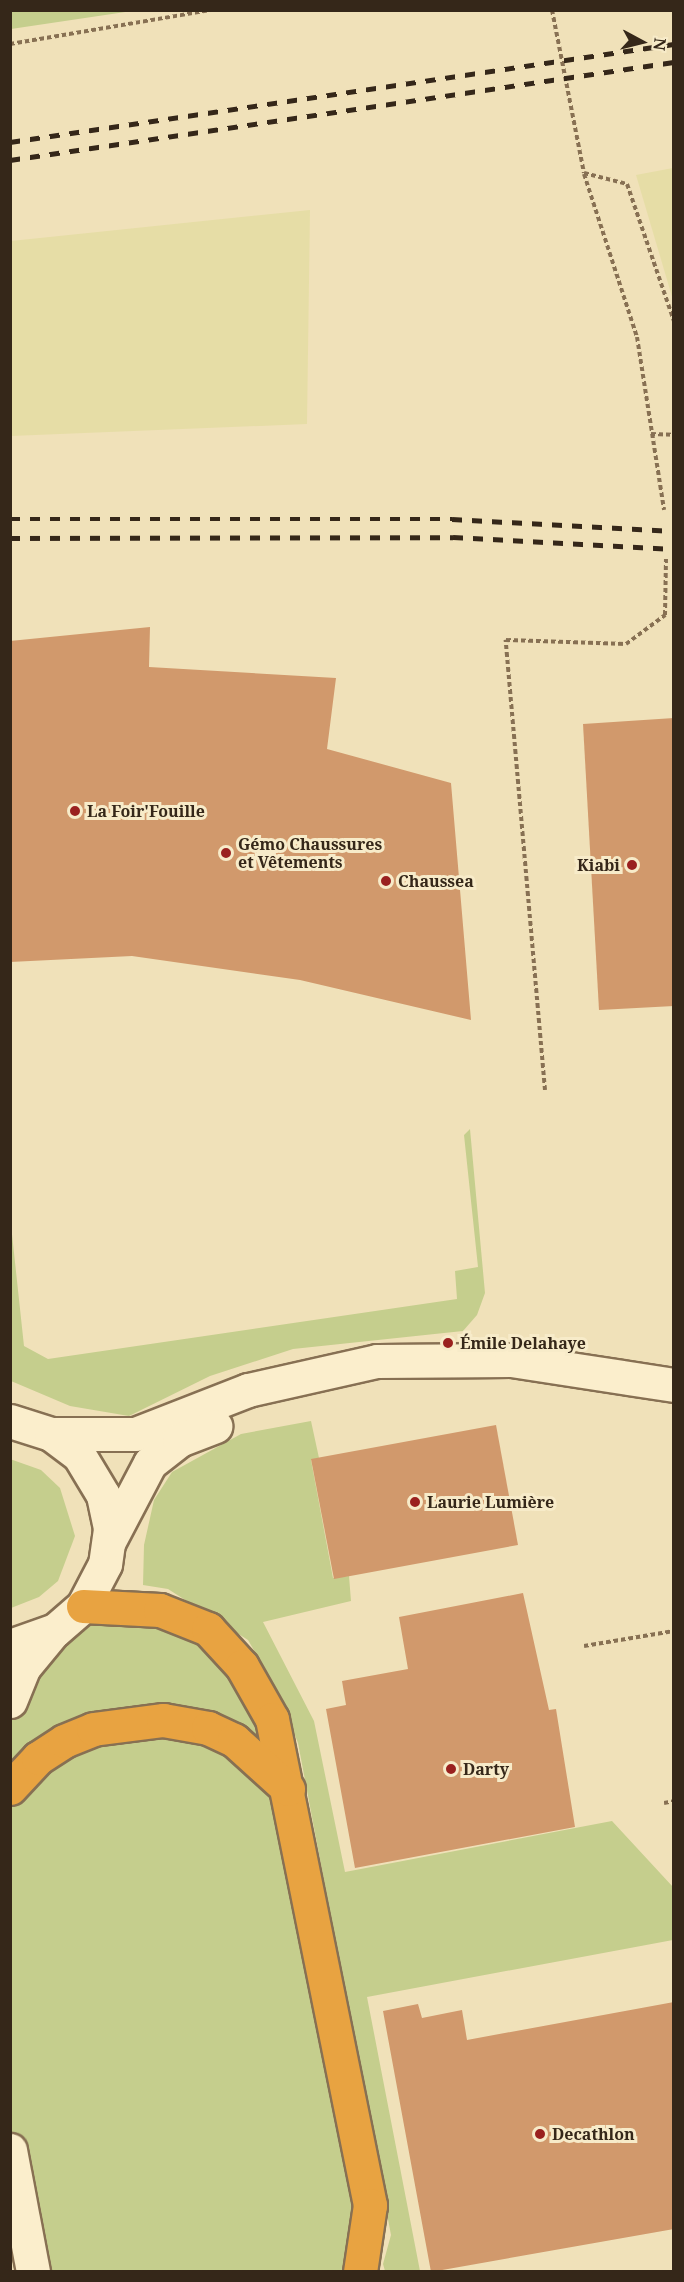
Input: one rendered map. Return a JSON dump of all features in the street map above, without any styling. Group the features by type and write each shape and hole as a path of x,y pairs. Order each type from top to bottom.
{"highway":[{"path":"83,1606 160,1610 208,1629 258,1691 272,1719 288,1789 370,2205 360,2271"},
{"path":"10,1788 38,1758 64,1741 93,1729 163,1720 208,1728 234,1740 288,1789"}],"street":[{"path":"13,1420 51,1434 135,1434 248,1390 377,1361 511,1360 674,1385"},
{"path":"10,1701 24,1667 55,1630 83,1606 101,1575 110,1541 150,1463 164,1450 258,1409 379,1382 446,1378 596,1390 674,1402"},
{"path":"51,1434 93,1473 107,1506 110,1541"},
{"path":"10,1646 55,1630"},
{"path":"10,2150 33,2271"}],"path":[{"path":"10,44 210,10"},
{"path":"552,10 584,173 637,337 664,510"},
{"path":"584,173 627,184 674,321"},
{"path":"651,434 674,435"},
{"path":"546,1090 506,640 626,644 665,615 666,559"},
{"path":"585,1646 674,1631"},
{"path":"664,1803 674,1801"}],"shaded area":[{"path":"674,168 673,300 636,175"},
{"path":"310,210 307,424 11,436 11,241"}],"green space":[{"path":"11,10 132,10 132,11 11,29"},
{"path":"470,1129 485,1293 477,1315 463,1331 293,1349 210,1376 129,1416 70,1406 11,1381 11,1225 24,1346 48,1359 457,1299 455,1271 478,1267 464,1135"},
{"path":"311,1421 319,1458 311,1460 333,1578 349,1576 351,1601 263,1622 314,1721 345,1872 612,1821 673,1887 673,1940 367,1997 420,2271 385,2271 383,2264 391,2235 298,1743 277,1690 248,1640 168,1589 143,1585 144,1545 154,1500 172,1472 241,1434"},
{"path":"10,1459 41,1470 60,1488 75,1536 58,1581 39,1597 11,1608"},
{"path":"160,1610 258,1691 370,2205 360,2271 34,2271 10,2148 10,1701 70,1619"}],"building":[{"path":"150,627 149,667 336,678 327,749 451,783 471,1020 300,980 132,956 10,962 10,641"},
{"name":"Kiabi","path":"674,718 674,1006 599,1010 583,724"},
{"name":"Laurie Lumière","path":"496,1425 518,1545 334,1579 311,1459"},
{"name":"Darty","path":"523,1593 549,1710 556,1709 575,1827 355,1868 326,1709 346,1705 342,1681 408,1669 399,1617"},
{"name":"Decathlon","path":"674,2002 674,2229 431,2272 383,2011 418,2004 422,2018 462,2010 467,2040"}],"railway":[{"path":"10,142 674,44"},
{"path":"10,160 674,62"},
{"path":"10,519 452,519 674,531"},
{"path":"10,538 453,537 674,549"}],"place":[{"name":"La Foir'Fouille","path":"75,811"},
{"name":"Gémo Chaussures et Vêtements","path":"226,853"},
{"name":"Kiabi","path":"632,865"},
{"name":"Chaussea","path":"386,881"},
{"name":"Émile Delahaye","path":"448,1343"},
{"name":"Laurie Lumière","path":"415,1502"},
{"name":"Darty","path":"451,1769"},
{"name":"Decathlon","path":"540,2134"}]}
